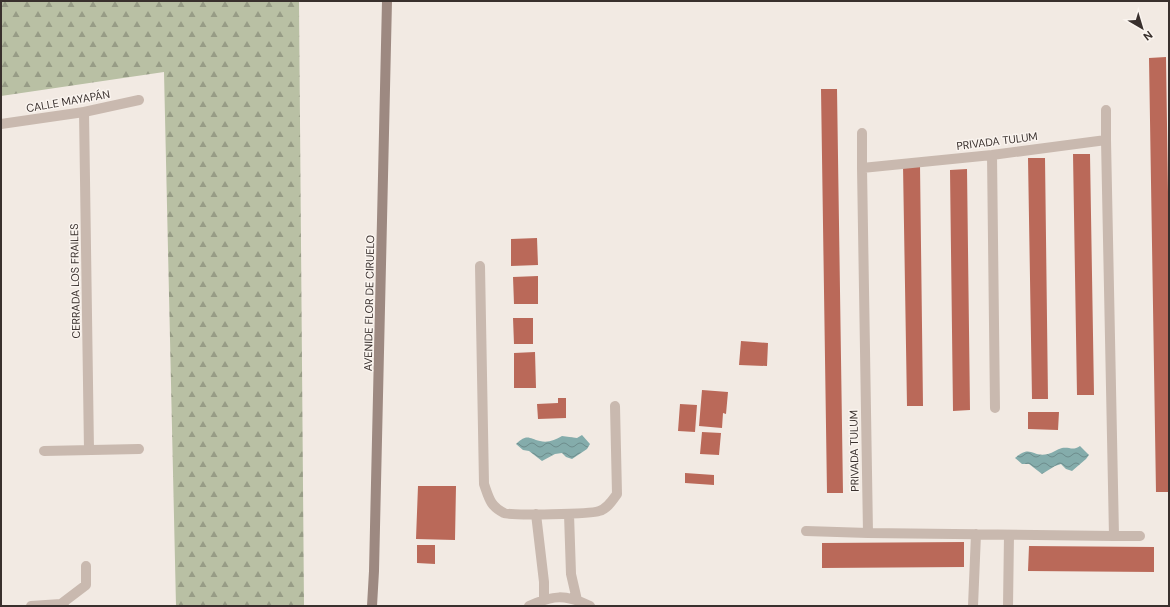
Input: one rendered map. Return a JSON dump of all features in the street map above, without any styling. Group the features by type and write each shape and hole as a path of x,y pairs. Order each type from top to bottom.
{"main road":[{"name":"AVENIDE FLOR DE CIRUELO","path":"372,606 387,1"}],"street":[{"name":"CALLE MAYAPÁN","path":"1,124 84,112 139,100"},
{"path":"1106,110 1114,536"},
{"name":"CERRADA LOS FRAILES","path":"84,112 89,450"},
{"path":"862,133 862,168"},
{"name":"PRIVADA TULUM","path":"868,532 862,168 992,155 1106,140"},
{"path":"992,155 995,408"},
{"path":"480,266 484,484 491,504 505,513 536,514 599,512 609,505 617,494 615,406"},
{"path":"44,451 139,450"},
{"path":"536,514 544,582 544,599"},
{"path":"569,514 571,574 577,600"},
{"path":"806,531 1140,536"},
{"path":"973,606 976,534"},
{"path":"1008,606 1009,535"},
{"path":"31,606 62,605 86,585 86,566"},
{"path":"529,606 544,599 560,597 577,600 590,606"}],"green space":[{"path":"1,1 299,1 304,606 176,606 164,72 1,96"}],"water":[{"path":"582,435 590,444 587,449 572,459 566,457 562,453 555,454 542,461 529,451 523,450 516,444 526,438 546,442 562,436 577,438"},
{"path":"1080,446 1089,455 1072,471 1066,469 1061,464 1042,474 1029,464 1022,464 1015,458 1025,452 1043,455 1062,448 1073,449"}],"building":[{"path":"1166,57 1169,260 1169,492 1156,492 1149,58"},
{"path":"821,89 837,89 843,493 827,493"},
{"path":"1073,154 1090,154 1094,395 1077,395"},
{"path":"1028,158 1045,158 1048,399 1032,399"},
{"path":"903,165 920,165 923,406 907,406"},
{"path":"967,169 970,410 953,411 950,170"},
{"path":"537,238 538,265 511,266 511,239"},
{"path":"538,276 538,304 514,304 513,277"},
{"path":"513,318 533,318 533,344 514,344"},
{"path":"741,341 768,343 767,366 739,365"},
{"path":"535,352 536,388 514,388 514,353"},
{"path":"702,390 728,392 726,414 723,413 722,428 699,426"},
{"path":"558,398 566,398 566,418 538,419 537,404 558,403"},
{"path":"680,404 697,405 695,432 678,431"},
{"path":"1028,412 1059,412 1058,430 1028,429"},
{"path":"702,432 721,433 719,455 700,454"},
{"path":"685,473 714,475 714,485 685,483"},
{"path":"418,486 456,486 455,540 416,539"},
{"path":"964,542 964,567 822,568 822,543"},
{"path":"417,545 435,545 435,564 417,563"},
{"path":"1029,546 1154,547 1154,572 1028,571"}]}
